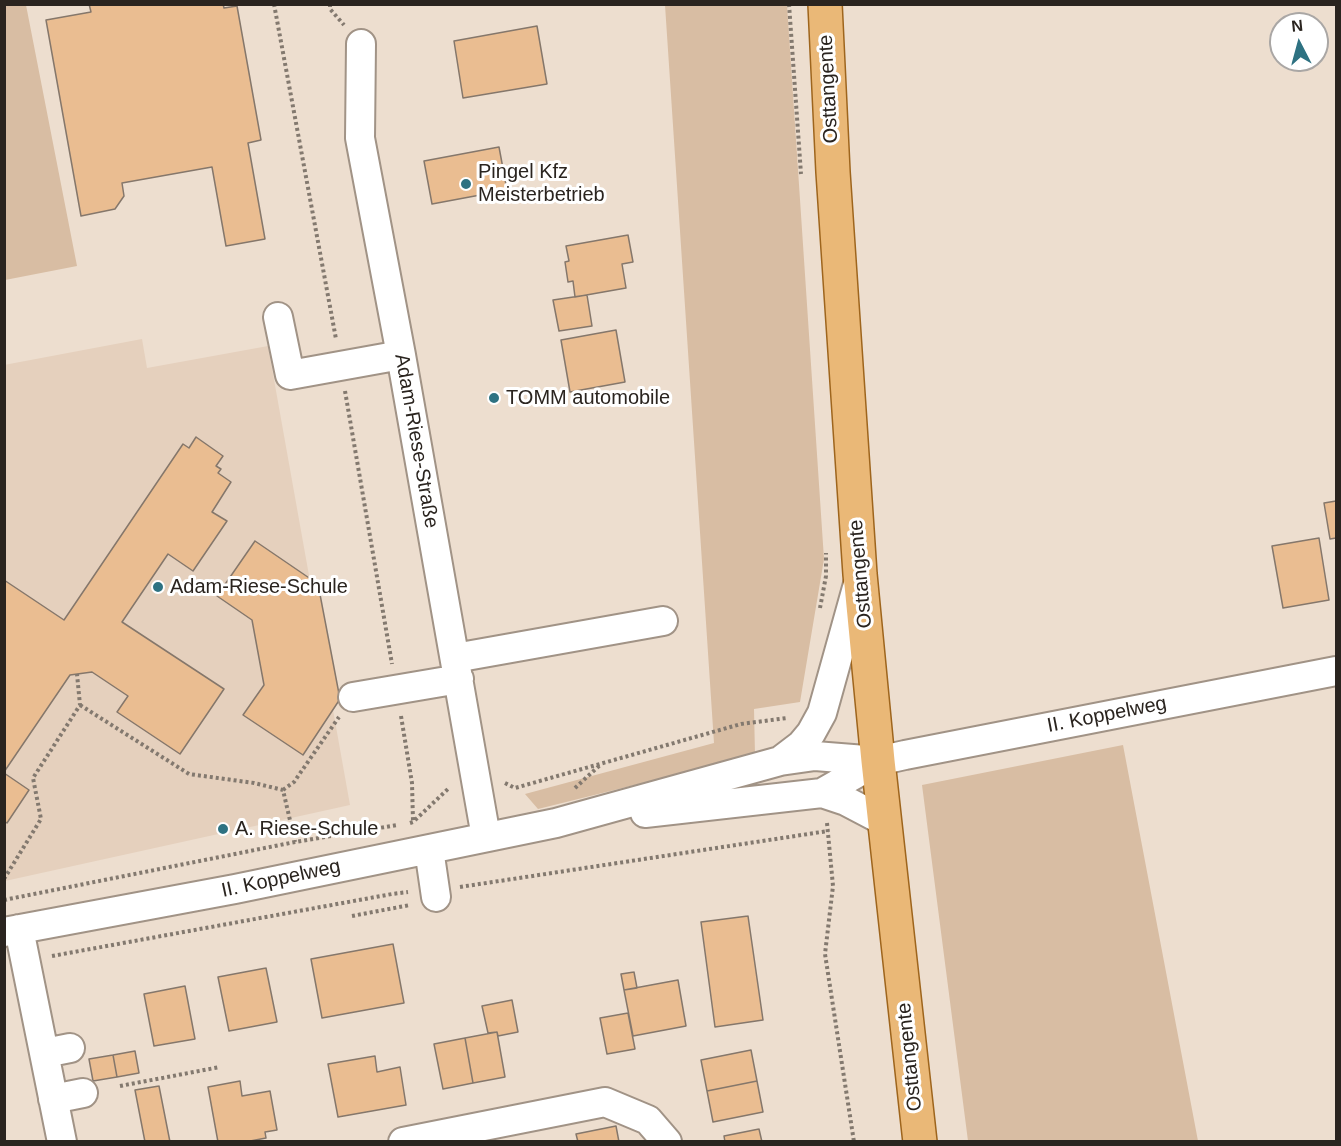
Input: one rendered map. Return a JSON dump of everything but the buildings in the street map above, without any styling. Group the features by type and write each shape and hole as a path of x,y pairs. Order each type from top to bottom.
{"main road":[{"name":"Osttangente","path":"825,4 833,172 860,574 920,1142"}],"street":[{"name":"Adam-Riese-Straße","path":"361,44 360,138 401,355 486,837"},
{"path":"278,317 290,375 401,355"},
{"path":"780,761 812,733 822,713 860,574"},
{"path":"353,697 396,689 457,669 663,621"},
{"name":"II. Koppelweg","path":"12,930 235,889 556,823 780,761 815,756 878,761 1336,671"},
{"name":"II. Koppelweg","path":"556,823 822,793 878,761"},
{"name":"II. Koppelweg","path":"822,793 846,801 886,822"},
{"path":"420,850 426,901"},
{"path":"12,930 57,1051 53,1099 62,1142"},
{"path":"53,1099 83,1094"},
{"path":"403,1142 605,1102 648,1120 667,1142"}],"path":[{"path":"274,4 396,689 412,783 413,822 420,850"},
{"path":"789,4 801,184"},
{"path":"820,609 827,543"},
{"path":"4,879 41,819 33,778 80,705 77,674"},
{"path":"80,705 189,774 254,783 283,790 294,782 353,697"},
{"path":"4,900 295,842 413,822 454,783 475,776 490,776 515,788 741,724 791,717"},
{"path":"283,790 295,842"},
{"path":"828,831 833,886 825,954 854,1142"},
{"path":"352,916 426,901"},
{"path":"120,1086 220,1066"}],"shaded area":[{"path":"5,4 26,5 77,266 5,280"},
{"path":"665,5 787,5 824,559 800,702 754,709 755,755 538,809 525,794 714,743"},
{"name":"Adam-Riese-Schule","path":"142,339 147,368 268,346 350,805 5,881 4,365"},
{"path":"1123,745 1198,1141 968,1141 922,785"}],"place":[{"name":"Pingel Kfz Meisterbetrieb","path":"466,184"},
{"name":"TOMM automobile","path":"494,398"},
{"name":"Adam-Riese-Schule","path":"158,587"},
{"name":"A. Riese-Schule","path":"223,829"}]}
